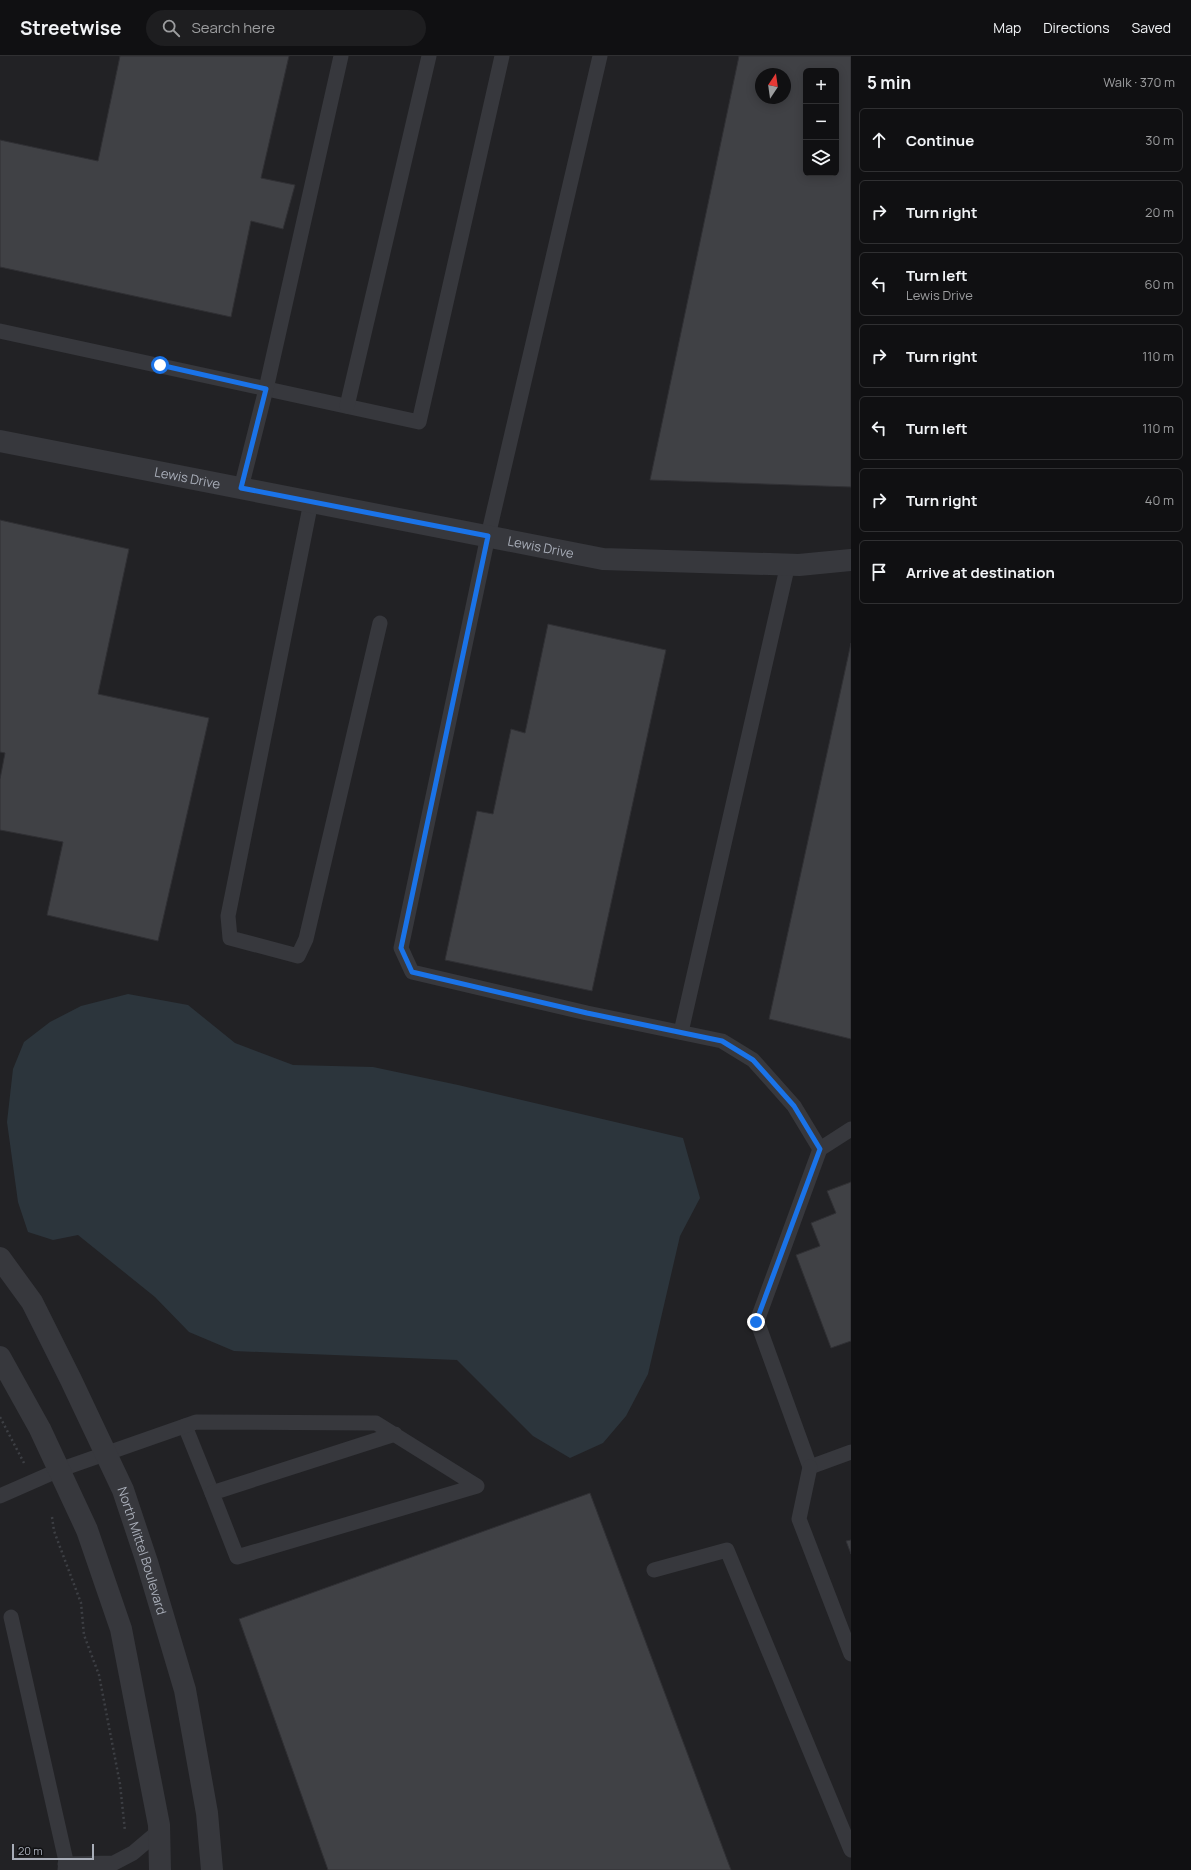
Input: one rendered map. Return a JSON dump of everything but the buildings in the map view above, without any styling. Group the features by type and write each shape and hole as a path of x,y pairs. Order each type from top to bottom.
{"street":[{"name":"Lewis Drive","path":"0,441 603,559 788,564 851,560"},
{"name":"North Mittel Boulevard","path":"0,1258 32,1302 122,1490 147,1562 185,1690 207,1813 212,1870"},
{"path":"0,1357 40,1429 87,1530 121,1629 159,1831 160,1870"}],"lane":[{"path":"241,488 266,389 341,56"},
{"path":"347,406 429,56"},
{"path":"0,331 38,338 419,422 502,56"},
{"path":"600,56 488,536 401,948 412,972 587,1013 722,1041 753,1060 794,1106 820,1149"},
{"path":"311,502 228,916 230,938 298,956 306,939 380,623"},
{"path":"681,1032 788,564"},
{"path":"851,1129 820,1149 756,1322 810,1467 799,1519 851,1654"},
{"path":"0,1496 104,1452 196,1422 376,1422 477,1486 238,1557 186,1426"},
{"path":"212,1493 395,1434"},
{"path":"810,1467 851,1452"},
{"path":"654,1570 727,1550 851,1850"},
{"path":"10,1617 65,1867 114,1863 128,1856 159,1831"}],"path":[{"path":"0,1417 34,1481"},
{"path":"52,1516 54,1531 81,1603 84,1635 99,1675 120,1784 128,1856"}],"shaded area":[{"path":"0,56 851,56 851,1870 0,1870"},
{"path":"128,994 188,1005 235,1043 293,1065 373,1067 458,1085 683,1138 700,1198 680,1236 648,1374 626,1416 603,1443 570,1458 533,1436 457,1360 234,1351 189,1332 155,1297 78,1235 53,1240 28,1232 18,1202 7,1122 13,1069 24,1042 50,1022 81,1006"}],"route":[{"path":"160,365 266,389 241,488 488,536 401,948 412,972 587,1013 722,1041 753,1060 794,1106 820,1149 756,1322"}]}
